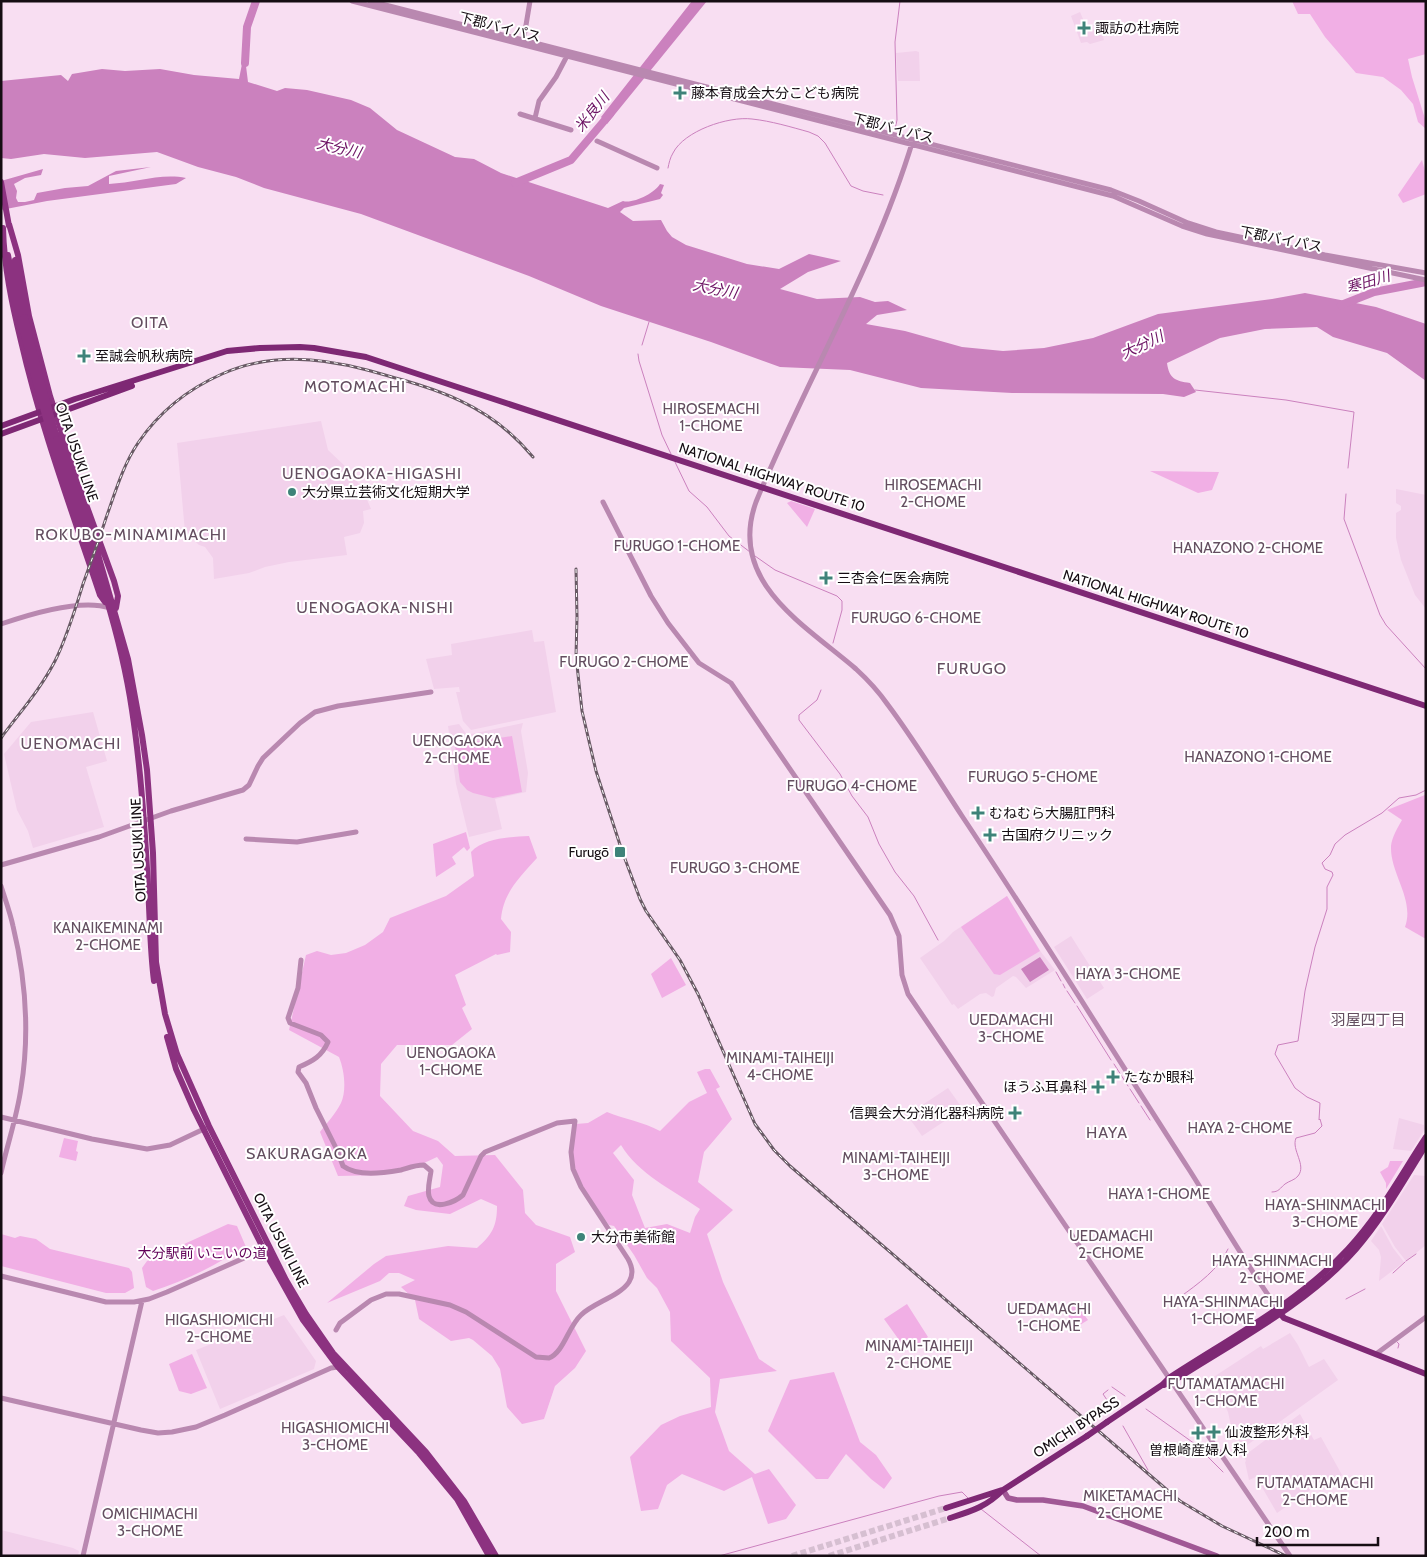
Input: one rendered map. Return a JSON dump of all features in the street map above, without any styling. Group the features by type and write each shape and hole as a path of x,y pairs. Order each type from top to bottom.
{"highway":[{"name":"NATIONAL HIGHWAY ROUTE 10","path":"1,426 228,351 287,347 314,348 366,357 1426,706"},
{"name":"NATIONAL HIGHWAY ROUTE 10","path":"1,434 40,419 54,410"},
{"name":"OMICHI BYPASS","path":"1278,1311 1321,1275 1362,1233 1426,1137"},
{"name":"OMICHI BYPASS","path":"950,1518 984,1506 992,1501 1003,1490 1325,1280 1355,1251 1426,1146"},
{"path":"1278,1311 1284,1318 1426,1374"},
{"name":"OMICHI BYPASS","path":"946,1508 1003,1490"}],"main road":[{"name":"OITA USUKI LINE","path":"1,182 6,226 23,318 41,380 54,435 93,552 109,608 132,708 147,820"},
{"name":"OITA USUKI LINE","path":"1,219 6,226"},
{"path":"6,226 13,267 16,320 40,419 100,596 109,608"},
{"path":"13,267 32,325 54,410 74,474 114,581 118,596 116,611"},
{"name":"OITA USUKI LINE","path":"54,435 98,551 128,659 142,735 151,949 158,1002 176,1069 303,1320 338,1367 433,1470 457,1500 489,1556"},
{"name":"OITA USUKI LINE","path":"267,1248 322,1338 369,1393 426,1452 464,1500 496,1556"},
{"path":"1003,1490 1008,1498 1015,1500 1043,1500 1083,1506 1217,1556"}],"street":[{"name":"下郡バイパス","path":"352,1 568,53 912,142 1111,190 1180,220 1216,232 1392,270"},
{"name":"下郡バイパス","path":"370,1 523,42"},
{"path":"523,42 530,1"},
{"path":"535,118 539,101 558,74 568,53"},
{"path":"520,114 571,130"},
{"path":"597,141 657,168"},
{"path":"912,142 892,202 870,253 762,487 751,516 752,553 762,580 777,601 811,634 861,674 890,707 1008,885 1278,1311"},
{"path":"1392,270 1426,274"},
{"path":"1392,270 1426,280"},
{"path":"603,502 636,569 668,623 699,663 731,683 890,915 899,936 902,975 908,994 1290,1556"},
{"path":"1,624 56,609 97,604 116,611"},
{"path":"1,865 99,837 172,811 245,789 263,758 314,712 332,707 431,692"},
{"path":"246,839 297,842 356,832"},
{"path":"1,886 13,924 19,953 27,1012 21,1089 1,1173"},
{"path":"301,960 298,988 288,1018 290,1023 322,1035 328,1042 324,1052 314,1061 299,1067 298,1072 306,1083 343,1166 356,1172 369,1173 424,1165 431,1172 428,1193 430,1199 435,1204 442,1205 463,1195 481,1156 485,1152 557,1123 575,1121 571,1152 573,1169 581,1186 628,1259 632,1270 630,1280 626,1285 582,1314 572,1326 559,1351 548,1358 536,1357 466,1312 450,1306 399,1294 386,1294 371,1300 340,1323 336,1330"},
{"path":"1,1117 92,1140 147,1149 170,1144 206,1128"},
{"path":"1,1276 106,1302 142,1301 267,1248"},
{"path":"83,1556 142,1301"},
{"path":"1376,1354 1426,1318"},
{"path":"1,1398 158,1433 172,1432 196,1427 331,1368 338,1367"}],"shaded area":[{"name":"諏訪の杜病院","path":"1080,12 1086,26 1092,25 1094,31 1101,30 1104,40 1090,44 1087,42 1081,43 1071,16"},
{"path":"919,52 920,81 898,81 896,53"},
{"path":"321,421 328,450 347,468 362,488 371,509 363,511 364,523 360,533 344,537 347,555 289,562 265,567 249,573 214,579 213,558 205,547 199,545 185,532 177,443"},
{"path":"1396,489 1426,495 1426,609 1415,595 1401,560 1396,538 1396,513 1401,510 1401,506 1396,503"},
{"path":"532,630 534,642 544,641 556,712 471,730 463,721 456,692 460,692 459,687 434,689 426,659 452,655 451,644"},
{"path":"93,712 107,761 86,767 104,827 33,848 28,831 17,810 4,754 31,722"},
{"path":"523,723 521,731 528,773 526,792 495,799 502,829 469,837 456,784 448,726 459,724 467,735"},
{"path":"1007,896 1041,952 1055,970 1026,988 1013,976 996,988 994,996 992,997 986,993 980,994 958,1009 954,1004 952,1005 920,958 953,932"},
{"path":"1071,936 1104,988 1087,999 1054,947"},
{"path":"948,1088 963,1109 922,1136 907,1115"},
{"path":"1399,1118 1424,1125 1425,1129 1411,1151 1393,1149"},
{"path":"1414,1175 1426,1176 1426,1245 1406,1261 1395,1247 1382,1224"},
{"path":"1381,1226 1393,1248 1404,1262 1379,1281 1381,1257 1379,1250 1371,1241"},
{"path":"284,1315 316,1361 314,1369 220,1409 196,1350"},
{"path":"1290,1333 1309,1367 1324,1359 1338,1380 1243,1448 1231,1426 1228,1412 1212,1378 1261,1346 1263,1349"},
{"path":"1300,1414 1314,1440 1321,1437 1342,1475 1320,1491 1316,1486 1277,1513 1256,1477 1249,1480 1244,1456"},
{"path":"1,1530 73,1548 79,1551 78,1556 1,1556"}],"green space":[{"path":"1292,1 1426,1 1426,54 1408,59 1426,122 1426,129 1418,122 1413,104 1401,90 1383,77 1356,73 1325,37 1310,14 1298,14"},
{"path":"1422,160 1426,175 1426,194 1403,203 1398,195"},
{"path":"1150,471 1219,472 1212,490 1198,493"},
{"path":"791,501 815,509 807,527 787,503"},
{"path":"512,736 522,792 493,798 467,790 460,782 455,745"},
{"path":"1425,795 1426,939 1405,927 1407,906 1394,867 1391,846 1402,820 1387,810"},
{"path":"466,832 470,848 467,851 464,847 452,857 456,864 436,877 433,844"},
{"path":"529,836 537,858 513,886 502,910 501,919 511,932 510,952 496,954 455,975 466,1005 462,1008 472,1029 452,1045 397,1045 381,1064 380,1096 413,1131 438,1141 455,1156 495,1155 523,1190 525,1213 536,1225 570,1237 575,1252 556,1264 556,1291 586,1351 575,1368 555,1386 544,1419 522,1424 507,1407 500,1369 492,1356 473,1340 469,1338 451,1341 419,1319 415,1300 401,1287 415,1280 399,1273 389,1273 380,1281 327,1303 386,1256 448,1246 477,1248 493,1230 497,1206 481,1199 450,1214 416,1210 404,1206 408,1196 440,1187 443,1165 437,1157 409,1170 381,1175 338,1176 320,1132 337,1110 343,1098 344,1080 341,1062 339,1057 289,1030 306,955 317,951 331,955 346,953 365,945 383,932 390,918 446,896 474,876 471,852 476,847 498,839"},
{"path":"1007,896 1040,951 1000,975 994,974 961,927"},
{"path":"671,958 686,985 662,998 651,974"},
{"path":"710,1069 720,1087 716,1089 732,1119 704,1152 698,1182 733,1210 707,1234 723,1282 759,1359 777,1371 720,1379 715,1412 729,1451 755,1474 769,1469 796,1505 786,1519 768,1524 752,1477 724,1491 682,1474 667,1485 658,1509 641,1511 630,1457 661,1425 680,1416 711,1407 710,1378 671,1341 670,1312 657,1288 647,1278 614,1226 609,1225 581,1184 573,1156 576,1124 588,1123 607,1112 660,1131 689,1102 707,1093 697,1072","holes":["621,1145 646,1173 700,1209 695,1217 690,1233 667,1224 645,1228 632,1195 634,1180 613,1153"]},
{"path":"64,1138 78,1141 76,1161 59,1157"},
{"path":"1390,1161 1403,1161 1386,1189 1386,1183 1380,1172 1388,1167"},
{"name":"大分駅前 いこいの道","path":"228,1224 237,1226 246,1247 181,1281 153,1291 146,1287 142,1268 147,1261"},
{"name":"大分駅前 いこいの道","path":"1,1234 15,1238 20,1236 36,1239 50,1249 129,1268 132,1272 134,1288 125,1293 106,1293 1,1266"},
{"path":"1074,1301 1088,1320 1075,1328 1064,1308"},
{"path":"907,1304 928,1337 907,1351 884,1319"},
{"path":"192,1354 207,1388 191,1394 179,1391 169,1364"},
{"path":"834,1372 860,1442 876,1455 892,1478 884,1489 846,1454 828,1479 816,1479 768,1431 790,1380"}],"water":[{"path":"692,1 707,1 607,124 601,117"},
{"name":"大分川","path":"244,54 247,54 248,82 277,91 285,88 307,90 351,100 370,108 397,130 455,157 474,159 501,173 608,208 623,201 632,201 643,197 654,191 660,184 664,185 661,193 663,195 660,199 624,208 620,212 633,221 661,220 672,237 686,245 747,264 779,269 809,254 841,261 808,272 780,289 817,299 860,297 875,302 888,301 907,310 877,315 866,324 905,331 962,347 1003,351 1044,348 1093,338 1158,314 1305,293 1376,307 1426,324 1426,381 1387,353 1333,337 1317,327 1265,329 1220,338 1167,363 1169,372 1174,378 1190,383 1196,392 1184,397 1163,394 1012,393 921,388 850,370 780,367 601,306 529,276 361,214 264,188 157,152 85,158 44,154 11,159 1,158 1,81 61,75 68,81 72,74 102,69 125,71 160,69 194,75 239,79"},
{"path":"151,167 109,176 109,184 157,177 186,178 176,184 47,201 1,210 1,181 43,169 41,175 25,178 14,184 18,202 25,202 34,200 37,193 88,186 116,171"},
{"path":"1040,957 1049,970 1030,982 1021,969"}],"waterway":[{"path":"245,63 247,27 256,1"},
{"path":"895,129 897,120 895,42 900,1"},
{"name":"米良川","path":"515,183 571,160 610,114"},
{"path":"668,168 671,157 679,145 697,132 731,120 752,119 788,126 818,136 825,143 851,186 863,191 883,195"},
{"name":"寒田川","path":"1341,305 1374,292 1426,282"},
{"path":"642,345 649,322"},
{"path":"638,354 662,435 671,454"},
{"path":"1195,390 1286,400 1354,412 1348,468"},
{"path":"675,462 689,491 707,507 729,536 750,552"},
{"path":"1346,494 1344,519 1380,615 1386,625 1426,669"},
{"path":"755,556 775,570 837,596 842,601 842,610 833,643"},
{"path":"821,690 817,700 799,715 799,720 840,774 852,796 868,817 879,844 895,872 914,896 938,940"},
{"path":"1272,1192 1278,1191 1285,1184 1295,1179 1300,1172 1301,1167 1295,1147 1296,1138 1315,1133 1322,1126 1319,1120 1320,1103 1307,1097 1295,1088 1275,1054 1278,1045 1298,1041 1305,991 1315,947 1327,909 1327,887 1333,875 1332,872 1325,869 1322,863 1330,855 1335,844 1345,835 1382,813 1399,798 1416,795 1426,790"},
{"path":"1056,972 1061,981"},
{"path":"1063,984 1065,988"},
{"path":"1067,991 1075,1003"},
{"path":"1077,1006 1111,1060"},
{"path":"1114,1064 1128,1086"},
{"path":"1130,1089 1139,1103"},
{"path":"1141,1106 1150,1120"},
{"path":"1180,1297 1214,1270 1228,1249"},
{"path":"1406,1261 1416,1254"},
{"path":"1393,1273 1405,1262"},
{"path":"1346,1299 1365,1289"},
{"path":"1397,1342 1399,1344 1398,1348"},
{"path":"1112,1387 1125,1396"},
{"path":"1108,1390 1103,1394 1111,1406"},
{"path":"1146,1409 1195,1444 1223,1472"},
{"path":"1123,1426 1148,1470"},
{"path":"719,1556 939,1496 962,1492 968,1498"},
{"path":"981,1509 1041,1556"}],"tunnel":[{"path":"792,1556 946,1508"},
{"path":"829,1556 950,1518"}],"railway":[{"path":"1,738 30,701 55,661 116,489 138,443 155,421 175,402 209,380 240,367 276,360 312,360 367,370 414,383 457,399 497,422 533,457"},
{"path":"576,569 576,656 582,711 596,771 640,899 646,911 680,960 698,994 755,1124 774,1150 790,1166 1180,1501 1222,1526 1286,1556"}],"place":[{"name":"諏訪の杜病院","path":"1084,28"},
{"name":"藤本育成会大分こども病院","path":"680,93"},
{"name":"至誠会帆秋病院","path":"84,356"},
{"name":"大分県立芸術文化短期大学","path":"292,492"},
{"name":"三杏会仁医会病院","path":"826,578"},
{"name":"むねむら大腸肛門科","path":"978,813"},
{"name":"古国府クリニック","path":"990,835"},
{"name":"Furugō","path":"620,852"},
{"name":"たなか眼科","path":"1113,1077"},
{"name":"ほうふ耳鼻科","path":"1098,1087"},
{"name":"信興会大分消化器科病院","path":"1015,1113"},
{"name":"大分市美術館","path":"581,1237"},
{"name":"仙波整形外科","path":"1214,1432"},
{"name":"曽根崎産婦人科","path":"1198,1433"}],"district":[{"name":"OITA","path":"150,322"},
{"name":"MOTOMACHI","path":"355,386"},
{"name":"HIROSEMACHI 1-CHOME","path":"711,418"},
{"name":"UENOGAOKA-HIGASHI","path":"372,473"},
{"name":"HIROSEMACHI 2-CHOME","path":"933,494"},
{"name":"ROKUBO-MINAMIMACHI","path":"131,534"},
{"name":"FURUGO 1-CHOME","path":"677,546"},
{"name":"HANAZONO 2-CHOME","path":"1248,548"},
{"name":"UENOGAOKA-NISHI","path":"375,607"},
{"name":"FURUGO 6-CHOME","path":"916,618"},
{"name":"FURUGO 2-CHOME","path":"624,662"},
{"name":"FURUGO","path":"972,668"},
{"name":"UENOMACHI","path":"71,743"},
{"name":"UENOGAOKA 2-CHOME","path":"457,750"},
{"name":"HANAZONO 1-CHOME","path":"1258,757"},
{"name":"FURUGO 5-CHOME","path":"1033,777"},
{"name":"FURUGO 4-CHOME","path":"852,786"},
{"name":"FURUGO 3-CHOME","path":"735,868"},
{"name":"KANAIKEMINAMI 2-CHOME","path":"108,936"},
{"name":"HAYA 3-CHOME","path":"1128,974"},
{"name":"羽屋四丁目","path":"1368,1020"},
{"name":"UEDAMACHI 3-CHOME","path":"1011,1028"},
{"name":"UENOGAOKA 1-CHOME","path":"451,1062"},
{"name":"MINAMI-TAIHEIJI 4-CHOME","path":"780,1066"},
{"name":"HAYA 2-CHOME","path":"1240,1128"},
{"name":"HAYA","path":"1107,1132"},
{"name":"SAKURAGAOKA","path":"307,1153"},
{"name":"MINAMI-TAIHEIJI 3-CHOME","path":"896,1166"},
{"name":"HAYA 1-CHOME","path":"1159,1194"},
{"name":"HAYA-SHINMACHI 3-CHOME","path":"1325,1214"},
{"name":"UEDAMACHI 2-CHOME","path":"1111,1244"},
{"name":"HAYA-SHINMACHI 2-CHOME","path":"1272,1270"},
{"name":"HAYA-SHINMACHI 1-CHOME","path":"1223,1310"},
{"name":"UEDAMACHI 1-CHOME","path":"1049,1318"},
{"name":"HIGASHIOMICHI 2-CHOME","path":"219,1328"},
{"name":"MINAMI-TAIHEIJI 2-CHOME","path":"919,1354"},
{"name":"FUTAMATAMACHI 1-CHOME","path":"1226,1392"},
{"name":"HIGASHIOMICHI 3-CHOME","path":"335,1436"},
{"name":"FUTAMATAMACHI 2-CHOME","path":"1315,1492"},
{"name":"MIKETAMACHI 2-CHOME","path":"1130,1504"},
{"name":"OMICHIMACHI 3-CHOME","path":"150,1522"}]}
